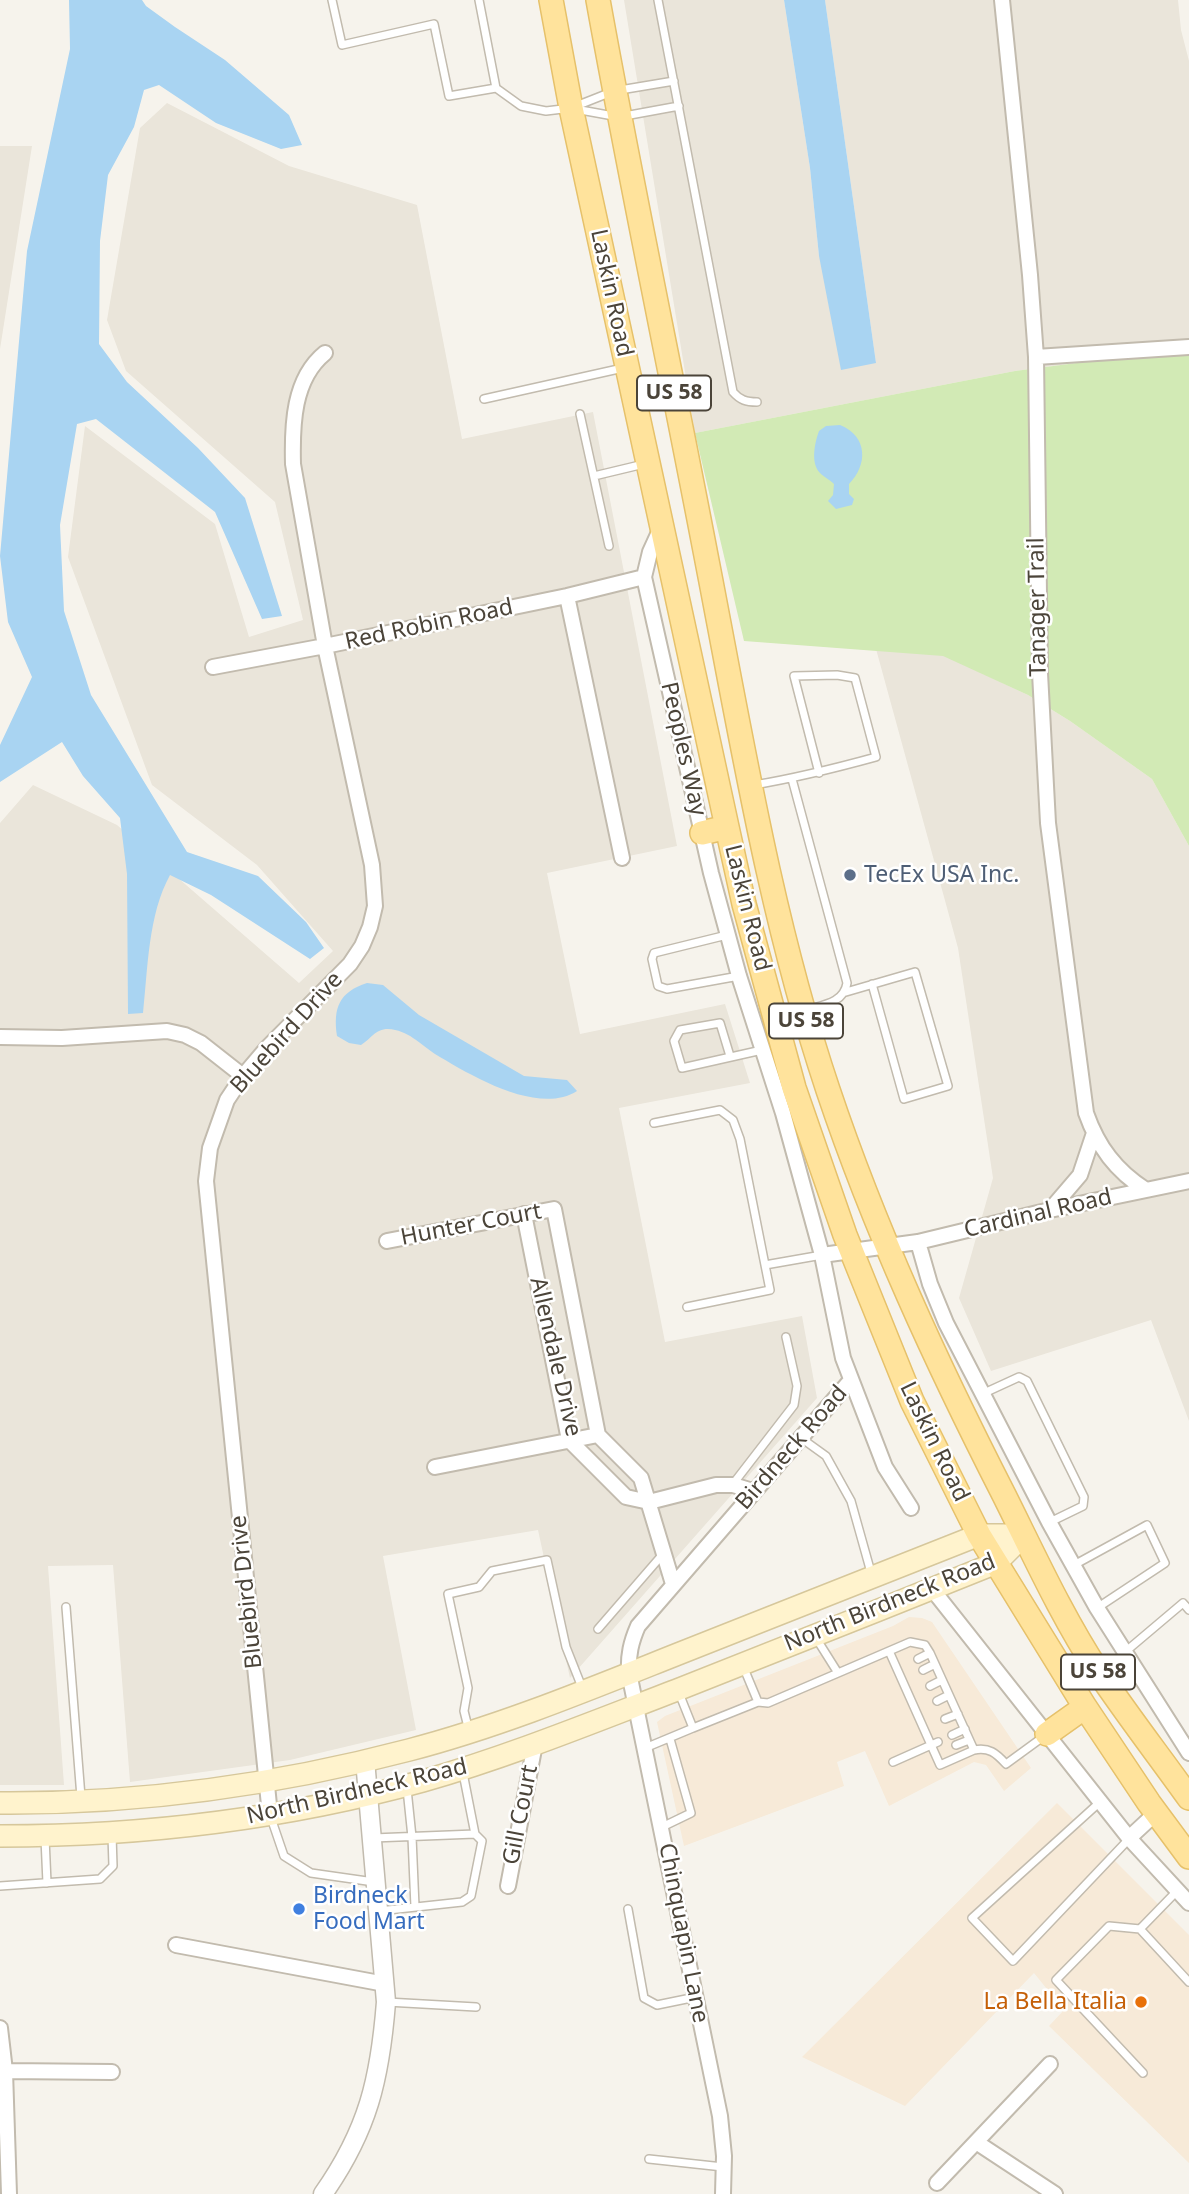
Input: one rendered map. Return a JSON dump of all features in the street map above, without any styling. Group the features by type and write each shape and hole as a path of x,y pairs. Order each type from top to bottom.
{"main road":[{"name":"Laskin Road","path":"551,0 571,108 719,794 744,904 794,1088 852,1252 912,1401 979,1535 1085,1706 1156,1813 1189,1857"},
{"name":"Laskin Road","path":"598,0 750,786 792,971 828,1090 888,1248 953,1395 1024,1535 1098,1672 1189,1798"},
{"path":"719,794 750,786"},
{"path":"702,833 727,827"},
{"name":"North Birdneck Road","path":"0,1803 82,1801 189,1793 267,1781 365,1760 469,1732 629,1673 979,1535 1024,1535"},
{"name":"North Birdneck Road","path":"0,1836 112,1833 224,1822 369,1794 462,1769 636,1706 996,1563 1024,1535"},
{"path":"1047,1734 1085,1706"}],"street":[{"name":"Tanager Trail","path":"1002,0 1036,357 1040,673 1048,823 1084,1100 1094,1133 1115,1166 1146,1190"},
{"path":"1036,357 1189,348"},
{"name":"Bluebird Drive","path":"270,1815 206,1181 210,1148 227,1100 266,1049 350,964 362,946 373,916 375,897 372,865 325,646 293,464 295,408 300,391 314,365 325,353"},
{"name":"Peoples Way","path":"662,527 650,552 644,577 728,935 783,1113 822,1255"},
{"name":"Red Robin Road","path":"213,667 567,596 644,577"},
{"path":"567,596 622,858"},
{"path":"0,1037 62,1038 167,1031 185,1035 201,1043 243,1076"},
{"path":"1050,1210 1080,1175 1094,1133"},
{"name":"Cardinal Road","path":"888,1248 1189,1181"},
{"name":"Hunter Court","path":"387,1241 554,1209"},
{"name":"Allendale Drive","path":"554,1209 598,1435 641,1478 673,1584"},
{"name":"Allendale Drive","path":"524,1214 569,1440 626,1497 649,1502"},
{"path":"918,1242 930,1284 946,1324 1049,1522 1124,1653 1189,1753"},
{"path":"822,1255 888,1248"},
{"name":"Birdneck Road","path":"629,1673 631,1641 638,1626 851,1381 834,1319 822,1255"},
{"path":"851,1381 885,1467 911,1508"},
{"path":"435,1466 598,1435"},
{"path":"649,1502 702,1487 733,1485 754,1491"},
{"path":"1024,1535 1049,1522"},
{"path":"932,1589 1129,1838 1189,1903"},
{"name":"Chinquapin Lane","path":"629,1673 720,2116 723,2194"},
{"name":"Gill Court","path":"508,1886 535,1744"},
{"path":"323,2194 357,2140 367,2116 377,2080 386,1993 365,1760"},
{"path":"1129,1838 1156,1813"},
{"path":"176,1945 386,1993"},
{"path":"0,2028 5,2071 4,2151 9,2194"},
{"path":"937,2183 1050,2064"},
{"path":"5,2071 112,2072"},
{"path":"975,2142 1055,2194"}],"lane":[{"path":"332,0 342,45 434,24 449,96 496,88"},
{"path":"479,0 496,88 521,106 546,111 571,108 614,91 674,80"},
{"path":"658,0 733,392 747,402 757,402"},
{"path":"571,108 619,117 679,106"},
{"path":"484,399 627,367"},
{"path":"580,414 609,545"},
{"path":"594,476 648,463"},
{"path":"750,786 819,773 876,757 855,678 837,674 794,676 819,773"},
{"path":"792,779 847,983 846,992"},
{"path":"728,935 654,953 652,960 659,986 667,989 739,976"},
{"path":"803,1011 837,1000 846,992 872,984 915,972 948,1086 904,1099 872,984"},
{"path":"730,1056 720,1023 680,1030 674,1041 682,1068 763,1049"},
{"path":"654,1124 720,1110 733,1119 740,1139 770,1290 687,1307"},
{"path":"765,1265 822,1255"},
{"path":"733,1485 794,1405 797,1385 786,1337"},
{"path":"982,1394 1019,1377 1027,1381 1084,1497 1083,1506 1049,1522"},
{"path":"801,1438 826,1456 851,1501 872,1577"},
{"path":"1073,1565 1147,1525 1165,1563 1097,1608"},
{"path":"598,1629 664,1554"},
{"path":"469,1732 464,1711 468,1688 448,1594 479,1587 492,1571 547,1560 566,1647 583,1690"},
{"path":"1124,1653 1183,1603 1189,1610"},
{"path":"66,1607 82,1801"},
{"path":"814,1635 838,1673"},
{"path":"645,1748 758,1702 768,1703 910,1642 925,1645 930,1653 974,1749"},
{"path":"889,1651 900,1667 939,1754 940,1765 974,1749 984,1748 992,1751 1006,1764 1047,1734"},
{"path":"918,1659 930,1653"},
{"path":"742,1664 758,1702"},
{"path":"923,1670 935,1664"},
{"path":"930,1686 942,1680"},
{"path":"678,1689 693,1728"},
{"path":"937,1701 949,1695"},
{"path":"945,1719 958,1714"},
{"path":"952,1735 965,1729"},
{"path":"662,1827 691,1813 670,1739"},
{"path":"957,1745 970,1740"},
{"path":"892,1762 934,1744"},
{"path":"379,1911 462,1902 471,1896 482,1841 475,1834 462,1769"},
{"path":"407,1785 415,1907"},
{"path":"1101,1801 972,1919 1013,1961 1129,1838"},
{"path":"270,1815 284,1856 311,1873 376,1882"},
{"path":"0,1886 100,1879 113,1866 112,1833"},
{"path":"373,1838 475,1834"},
{"path":"45,1836 47,1883"},
{"path":"1140,1929 1177,1891"},
{"path":"628,1909 645,1998 657,2005 696,1997"},
{"path":"1143,2073 1056,1980 1109,1926 1140,1929 1189,1982"},
{"path":"386,1993 476,2007"},
{"path":"649,2159 724,2167"}],"shaded area":[{"path":"624,0 784,0 810,168 819,256 876,363 825,0 1178,0 1181,30 1189,61 1189,354 1084,362 1015,371 695,433"},
{"path":"167,103 289,166 417,205 462,439 593,412 677,846 547,873 580,1034 725,1004 750,1083 619,1108 665,1342 802,1316 817,1398 570,1678 538,1530 383,1556 416,1730 290,1760 130,1782 113,1565 48,1566 64,1785 0,1785 0,823 33,785 117,825 299,983 333,951 257,865 152,785 68,557 85,426 215,524 249,637 303,620 275,502 126,371 107,320 140,128"},
{"path":"0,146 32,146 0,349"},
{"path":"876,649 943,655 1028,695 1070,721 1152,779 1189,846 1189,1421 1151,1320 991,1371 959,1298 993,1178 958,948"},
{"path":"909,1617 932,1622 1031,1768 1004,1791 986,1765 974,1762 889,1806 865,1751 837,1762 844,1786 684,1846 657,1722 665,1716 893,1626"},
{"path":"1057,1803 1189,1935 1189,2163 1049,2026 1064,2010 1034,1973 905,2106 802,2057"}],"green space":[{"path":"1189,354 1189,846 1152,779 1028,695 943,656 744,641 695,433 1015,371 1084,362"}],"water":[{"path":"69,0 142,0 146,6 175,27 225,60 289,115 302,145 281,149 216,123 159,85 144,90 134,127 108,175 100,241 99,344 127,382 198,448 245,498 282,616 262,619 215,512 96,419 77,424 60,525 64,611 91,695 187,852 258,876 306,922 324,948 310,959 211,895 170,875 153,924 143,1013 128,1014 127,874 120,818 83,776 62,742 0,782 0,745 32,677 8,622 0,556 27,251 70,49"},
{"path":"784,0 825,0 876,363 841,370 819,256 810,168"},
{"path":"840,425 856,436 860,443 862,460 849,484 849,494 854,499 852,505 836,509 828,501 833,495 834,484 817,469 814,452 819,431 826,426"},
{"path":"367,983 383,985 419,1015 524,1076 567,1080 577,1091 561,1097 543,1099 504,1090 466,1072 408,1035 395,1030 380,1031 361,1045 349,1043 337,1036 337,1009 344,996"}],"place":[{"name":"TecEx USA Inc.","path":"850,875"},
{"name":"Birdneck Food Mart","path":"299,1909"},
{"name":"La Bella Italia","path":"1141,2002"}]}
